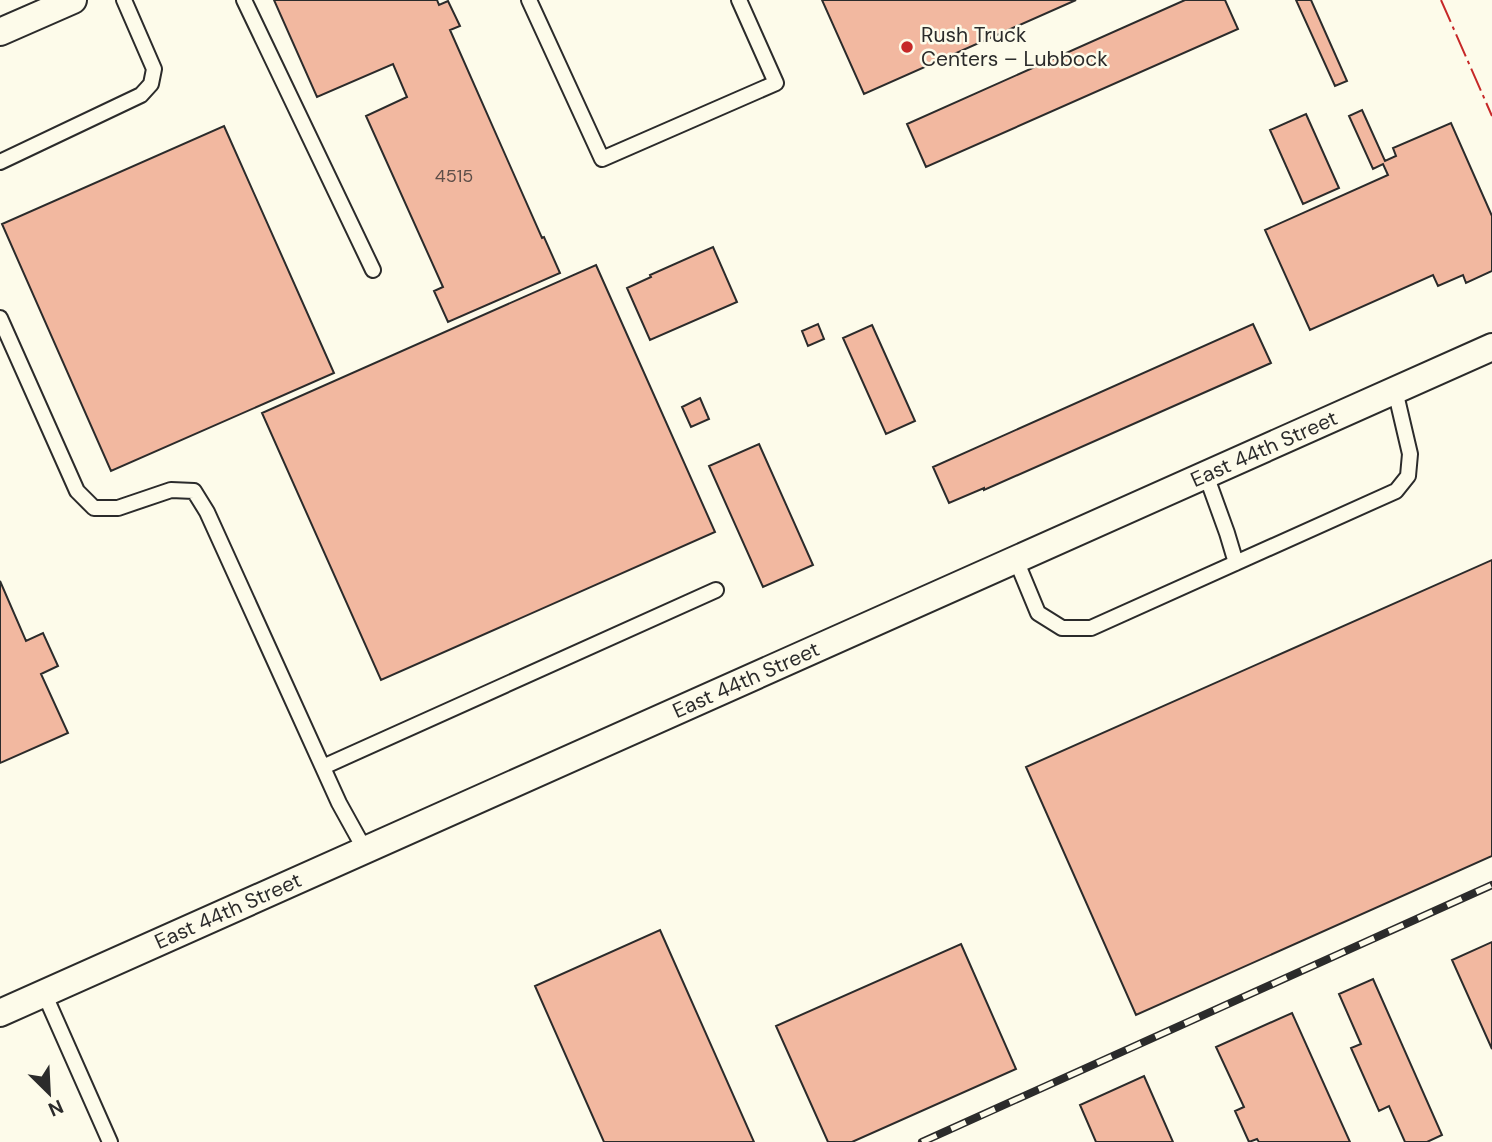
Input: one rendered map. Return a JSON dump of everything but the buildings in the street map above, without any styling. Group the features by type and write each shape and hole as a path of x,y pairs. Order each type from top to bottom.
{"street":[{"path":"0,32 73,0"},
{"name":"East 44th Street","path":"0,1013 1492,346"}],"lane":[{"path":"0,162 141,94 151,84 153,69 124,0"},
{"path":"244,0 373,270"},
{"path":"529,0 602,159 776,83 738,0"},
{"path":"0,318 77,491 94,508 118,508 171,489 194,491 339,803 365,850"},
{"path":"1016,560 1038,613 1062,628 1091,628 1236,563 1396,491 1408,477 1410,454 1395,390"},
{"path":"1206,475 1236,563"},
{"path":"323,767 716,590"},
{"path":"44,993 110,1142"}],"railway":[{"path":"922,1142 1492,885"}],"power":[{"path":"1441,0 1492,116"}],"place":[{"name":"Rush Truck Centers – Lubbock","path":"907,47"}]}
